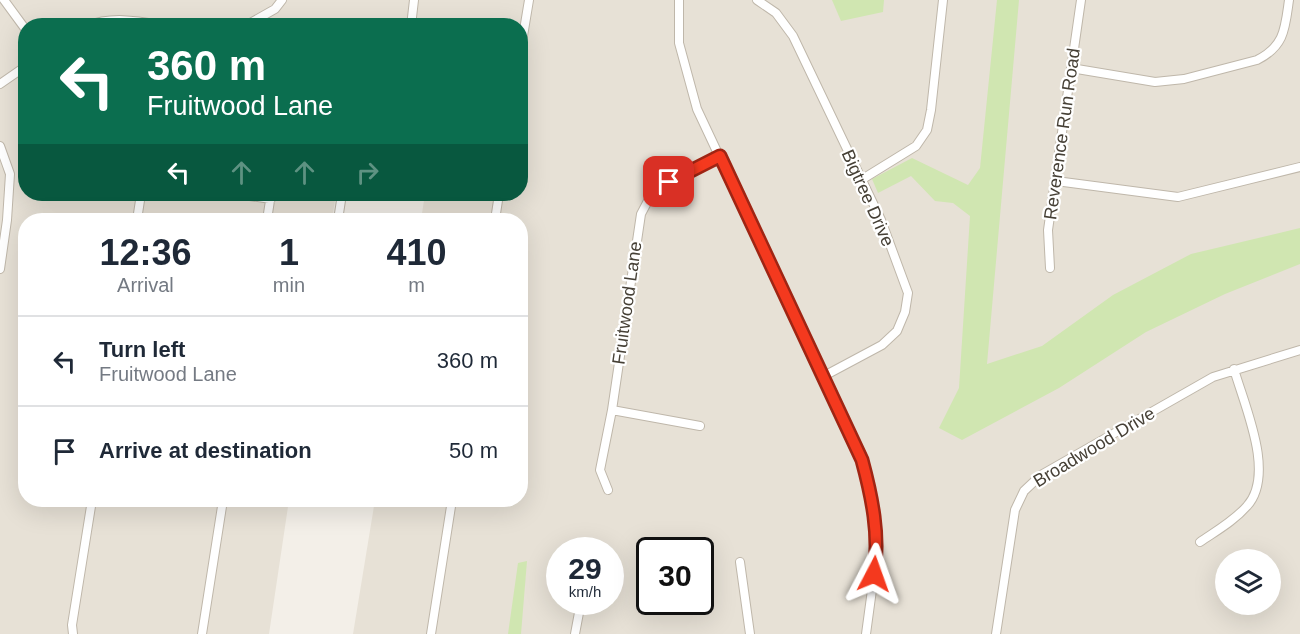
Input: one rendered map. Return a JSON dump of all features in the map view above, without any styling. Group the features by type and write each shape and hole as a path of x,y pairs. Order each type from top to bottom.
{"street":[{"path":"4,0 18,19"},
{"path":"259,18 275,9 282,0"},
{"path":"412,18 414,0"},
{"path":"526,18 529,0"},
{"path":"679,0 679,43 697,109 862,460 873,502 877,554 866,634"},
{"name":"Bigtree Drive","path":"757,0 776,13 793,36 880,220 908,293 906,312 897,331 882,345 824,376"},
{"path":"861,180 916,146 927,130 943,0"},
{"name":"Reverence Run Road","path":"1050,268 1048,230 1081,0"},
{"path":"1071,69 1155,82 1184,79 1257,60 1268,54 1280,42 1289,0"},
{"path":"0,84 18,72"},
{"path":"0,146 10,174 7,220 0,269"},
{"name":"Fruitwood Lane","path":"608,490 600,470 612,410 640,213 650,197 669,182 720,156"},
{"path":"1056,181 1178,197 1300,167"},
{"name":"Broadwood Drive","path":"996,634 1015,510 1024,491 1041,475 1213,377 1300,350"},
{"path":"1200,542 1230,522 1249,504 1259,479 1260,456 1234,369"},
{"path":"612,410 700,426"},
{"path":"73,634 72,626 91,507"},
{"path":"202,634 222,507"},
{"path":"431,634 451,507"},
{"path":"740,562 750,634"},
{"path":"575,634 579,615"}],"shaded area":[{"path":"0,0 1300,0 1300,241 1084,333 964,379 1300,251 1300,634 353,634 374,507 528,507 528,213 422,213 424,201 528,201 528,18 18,18 18,201 335,201 333,213 18,213 18,507 288,507 269,634 0,634"}],"green space":[{"path":"832,0 884,0 883,12 841,21"},
{"path":"997,0 1019,0 987,364 1042,346 1113,295 1191,254 1300,228 1300,264 1225,294 1146,332 1059,388 962,440 939,428 959,388 970,216 953,203 935,201 911,176 878,193 872,179 912,158 968,185 980,168"},
{"path":"527,561 521,634 508,634 518,563"}],"route":[{"path":"669,182 720,156 862,460 873,502 877,554 874,574"}]}
